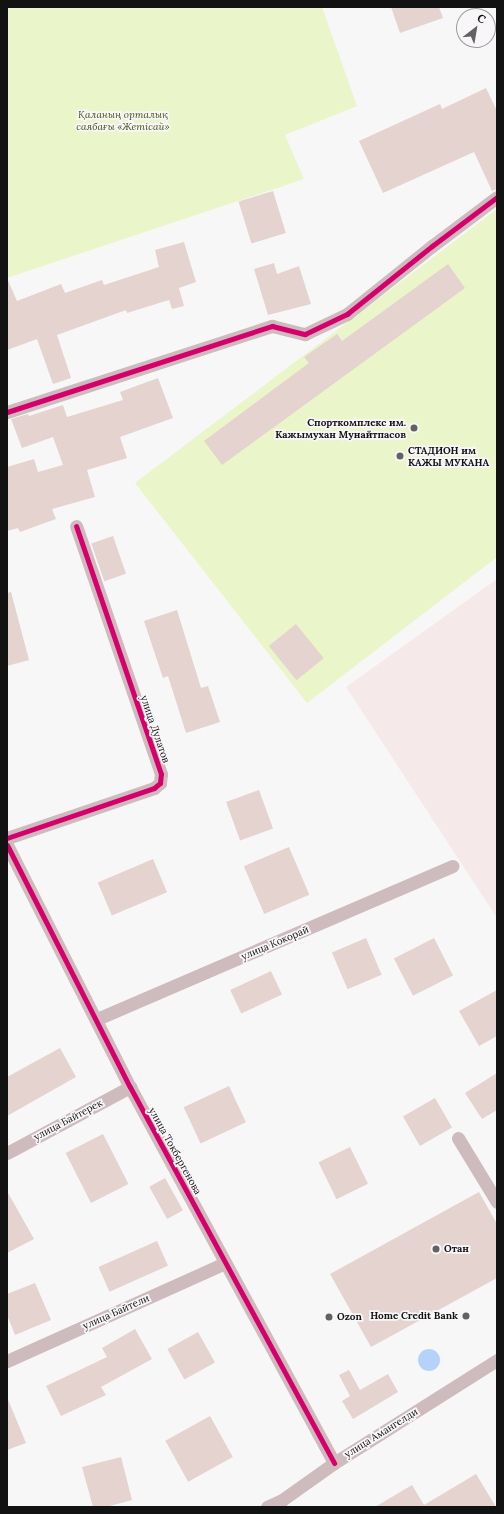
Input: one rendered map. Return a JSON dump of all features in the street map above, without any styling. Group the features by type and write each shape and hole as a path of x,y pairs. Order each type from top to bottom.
{"street":[{"path":"7,412 272,326 305,334 347,314 432,246 497,197"},
{"name":"улица Дулатов","path":"7,838 154,788 160,782 161,774 76,526"},
{"name":"улица Токбергенова","path":"7,845 97,1019 130,1087 334,1463"},
{"name":"улица Кокорай","path":"97,1019 453,866"},
{"name":"улица Байтерек","path":"7,1153 130,1087"},
{"path":"458,1138 497,1202"},
{"name":"улица Байтели","path":"7,1361 225,1263"},
{"name":"улица Амангелди","path":"267,1507 285,1503 334,1463 497,1361"}],"shaded area":[{"path":"497,579 497,918 346,687"}],"green space":[{"name":"Қаланың орталық саябағы «Жетісай»","path":"7,7 322,7 357,106 285,135 304,179 7,278"},
{"path":"497,209 497,557 307,703 135,483"}],"water":[{"path":"429,1349 437,1352 440,1360 437,1368 429,1371 421,1368 418,1360 421,1352"}],"building":[{"path":"391,7 439,7 443,18 400,33"},
{"path":"486,88 497,111 497,189 492,191 474,152 383,193 359,141 440,104 442,109"},
{"path":"273,191 286,233 251,244 239,202"},
{"path":"184,242 196,282 179,288 184,306 172,309 169,300 127,313 126,310 57,335 71,378 53,384 37,339 7,350 7,278 17,301 61,284 65,293 102,280 104,285 159,267 155,250"},
{"path":"274,263 277,274 299,266 311,304 268,315 254,269"},
{"path":"448,264 465,288 222,465 204,441 309,363 304,357 337,334 342,341"},
{"path":"158,378 173,418 120,437 127,458 87,470 95,497 52,509 56,519 20,532 18,528 7,531 7,467 34,459 38,472 63,465 53,437 22,448 11,419 28,414 29,416 63,405 67,417 123,400 120,392"},
{"path":"113,536 126,574 104,581 91,543"},
{"path":"11,592 29,660 7,666 7,593"},
{"path":"177,610 201,688 208,686 220,722 186,733 168,676 163,678 144,621"},
{"path":"296,624 324,658 296,680 269,646"},
{"path":"259,790 273,829 240,840 226,802"},
{"path":"289,847 309,895 264,914 244,866"},
{"path":"153,859 167,892 112,916 98,882"},
{"path":"366,938 382,975 348,989 332,952"},
{"path":"434,938 453,975 413,996 394,958"},
{"path":"271,971 282,995 241,1014 230,990"},
{"path":"497,990 497,1036 479,1046 459,1011"},
{"path":"60,1048 76,1077 7,1116 7,1077"},
{"path":"497,1073 497,1110 482,1119 465,1093"},
{"path":"229,1086 246,1122 201,1143 184,1107"},
{"path":"435,1098 452,1127 420,1146 403,1116"},
{"path":"103,1134 128,1184 91,1203 66,1153"},
{"path":"350,1147 368,1184 337,1199 319,1162"},
{"path":"165,1178 183,1210 167,1219 149,1187"},
{"path":"7,1191 34,1239 7,1253"},
{"name":"Отан","path":"479,1192 497,1224 497,1278 371,1347 330,1274"},
{"path":"157,1241 168,1266 110,1292 99,1267"},
{"path":"35,1283 51,1320 15,1335 7,1315 7,1294"},
{"path":"135,1329 152,1359 101,1387 106,1395 61,1416 46,1386 107,1357 102,1348"},
{"path":"198,1332 215,1363 184,1380 167,1349"},
{"path":"349,1370 360,1390 388,1374 398,1392 353,1419 342,1401 350,1396 339,1375"},
{"path":"7,1397 26,1443 7,1450"},
{"path":"210,1416 233,1457 188,1482 165,1441"},
{"path":"121,1457 132,1500 106,1507 93,1507 82,1467"},
{"path":"476,1474 496,1507 375,1507 412,1485 424,1505"}],"cycle path":[{"path":"7,412 272,326 305,334 347,314 432,246 497,197"},
{"path":"7,838 154,788 160,783 161,774 76,526"},
{"path":"7,845 130,1087 334,1463"}],"place":[{"name":"Спорткомплекс им. Кажымухан Мунайтпасов","path":"414,428"},
{"name":"СТАДИОН им КАЖЫ МУКАНА","path":"400,456"},
{"name":"Отан","path":"436,1249"},
{"name":"Home Credit Bank","path":"466,1316"},
{"name":"Ozon","path":"329,1317"}]}
